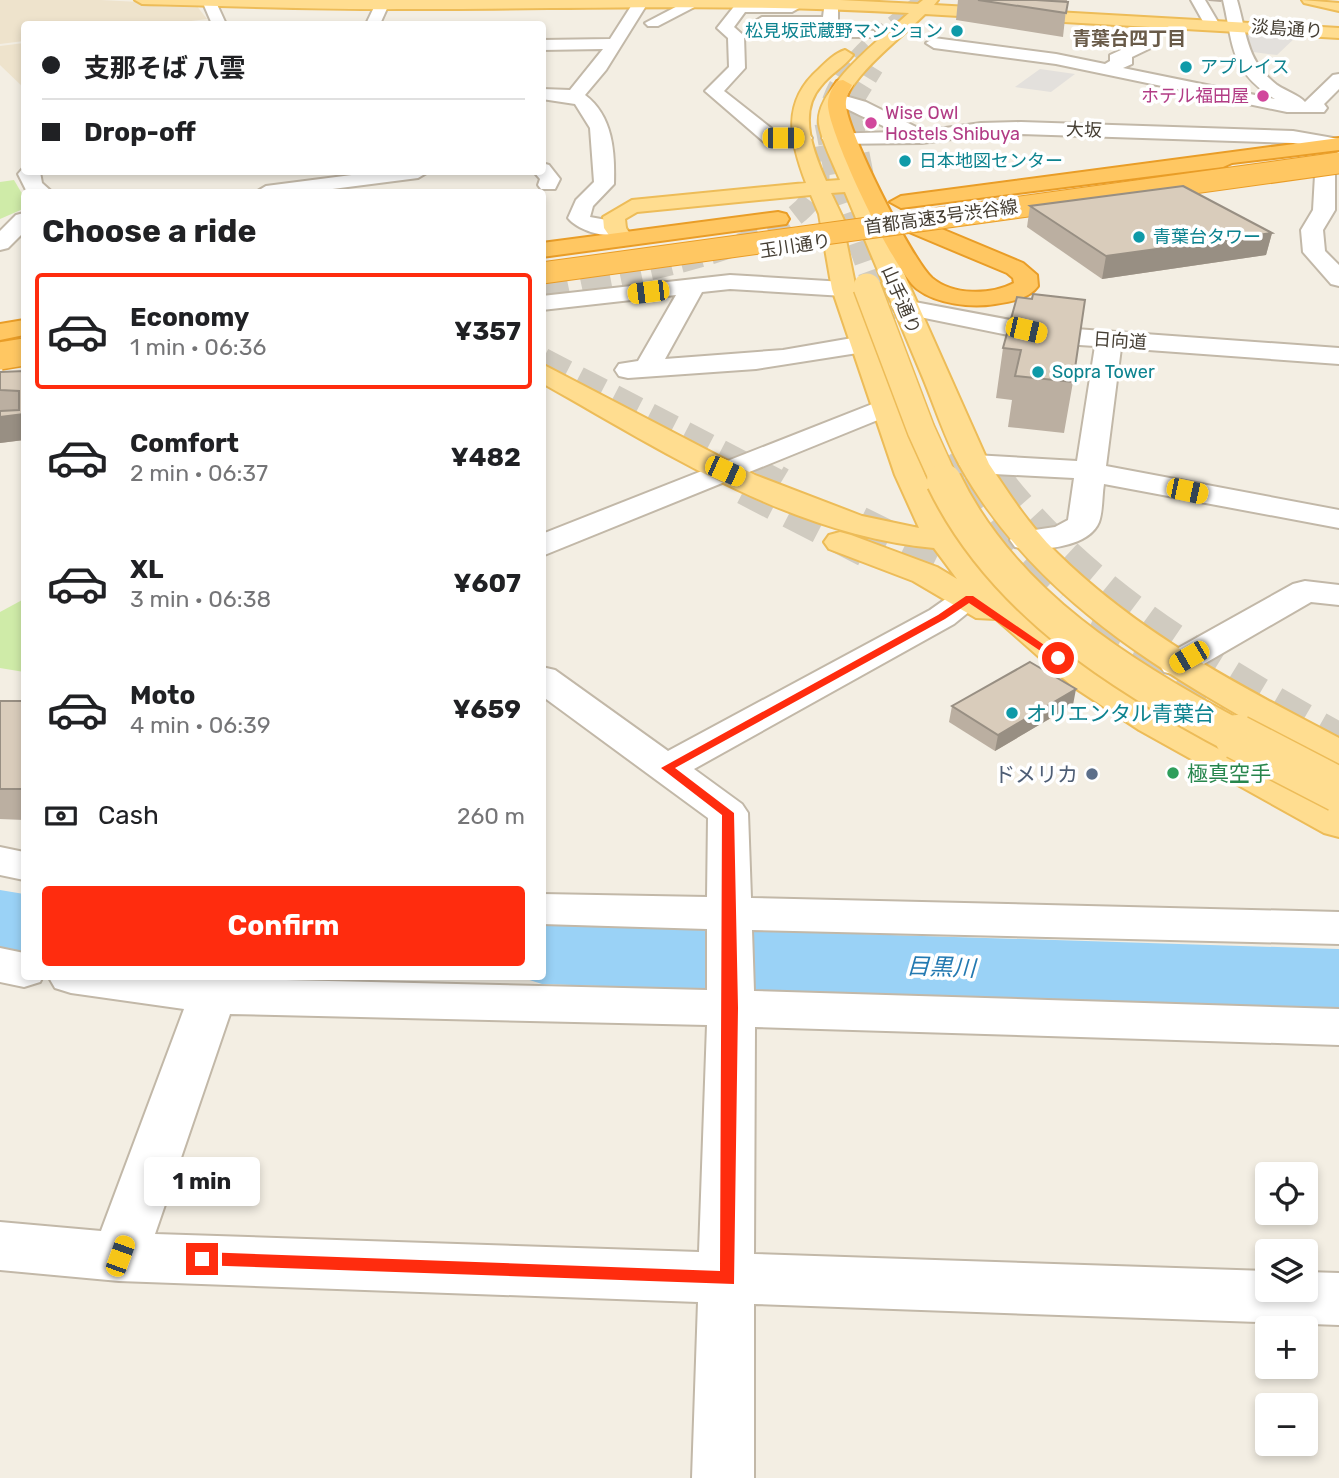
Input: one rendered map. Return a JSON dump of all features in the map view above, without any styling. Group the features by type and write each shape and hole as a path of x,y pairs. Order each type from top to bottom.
{"highway":[{"path":"840,138 922,281 943,292 967,297 1012,293 1026,285 1027,280 1014,268 917,227"},
{"path":"1131,173 1216,158 1336,159"},
{"path":"1162,191 1336,159"},
{"name":"首都高速3号渋谷線","path":"546,261 1111,183 1336,159"},
{"name":"首都高速3号渋谷線","path":"546,272 1336,159"},
{"name":"玉川通り","path":"546,251 619,234 778,219 1223,161"},
{"name":"玉川通り","path":"546,283 1255,179"},
{"path":"546,251 961,199 1111,183"},
{"path":"546,283 859,234 944,216"},
{"path":"0,332 21,328"},
{"path":"8,356 21,341"}],"main road":[{"path":"142,0 357,4 425,0"},
{"path":"1309,0 1339,7"},
{"name":"淡島通り","path":"357,4 505,1 861,1 931,3 1235,25"},
{"path":"904,3 806,93 799,110 802,138 856,288 952,497 974,533 1006,572 1048,612 1131,675 1202,717 1339,790"},
{"name":"淡島通り","path":"931,3 1339,33"},
{"name":"山手通り","path":"931,3 840,92 829,110 840,138 852,185 974,464 999,506 1026,540 1055,572 1092,604 1177,664 1334,749"},
{"path":"619,234 613,223 617,212 632,205 825,201 852,185"},
{"path":"856,288 863,344 885,407 921,501 958,568"},
{"path":"546,374 725,471 821,533 893,562 958,568 999,554 1026,540"},
{"path":"725,471 835,519 884,532 958,568 1058,658 1152,722 1339,823"}],"street":[{"path":"1198,0 1210,22"},
{"path":"1230,0 1244,59 1271,89 1290,100 1339,113"},
{"path":"580,102 584,89 642,1"},
{"path":"653,23 699,1"},
{"path":"802,138 771,138 714,91 737,68 736,36 725,28 741,7 830,16 861,1"},
{"path":"210,3 218,21"},
{"path":"374,21 382,4"},
{"path":"830,16 846,32 868,34"},
{"path":"1110,68 1126,60 1116,58 1151,42 1139,40 1161,28"},
{"path":"1001,51 1021,40"},
{"path":"934,43 1001,51 1045,64 1110,68 1287,107 1318,107"},
{"path":"546,45 615,44"},
{"path":"1107,47 1131,52"},
{"path":"1318,107 1313,104 1339,79"},
{"path":"840,92 860,106 922,137"},
{"path":"546,94 580,102 605,144 604,184 583,204 579,218 585,225 619,234"},
{"path":"546,110 580,102"},
{"name":"大坂","path":"840,138 922,137 981,129 1021,128 1302,138 1336,159"},
{"path":"1336,159 1324,210 1312,230 1314,252 1339,279"},
{"path":"289,189 395,175"},
{"path":"0,243 21,223"},
{"path":"546,303 730,282 856,288"},
{"path":"693,287 638,369 753,363 807,357 863,344"},
{"name":"日向道","path":"904,307 1048,335 1339,356"},
{"path":"1026,540 1078,529 1083,522 1109,340"},
{"path":"546,544 885,407"},
{"path":"974,464 1015,463 1091,472 1304,515 1339,519"},
{"path":"667,768 942,617 958,568"},
{"path":"1177,664 1305,591 1339,595"},
{"path":"546,681 728,813 728,1279 723,1478"},
{"path":"0,861 21,865"},
{"path":"546,909 730,918 1339,928"},
{"path":"0,965 21,969"},
{"path":"129,980 216,986 730,1002 1339,1027"},
{"path":"120,1256 216,986"},
{"path":"0,1246 120,1256 1339,1299"}],"shaded area":[{"path":"0,0 101,0 196,5 207,19 21,21 21,41 0,44"},
{"path":"1246,30 1298,35 1277,55 1253,52"},
{"path":"21,43 21,85 0,65 0,46"},
{"path":"1040,69 1075,74 1051,92 1015,87"}],"green space":[{"path":"14,180 21,192 21,210 0,219 0,182"},
{"path":"21,601 21,672 0,668 0,612"}],"building":[{"path":"978,0 1036,0 1068,2 1066,13"},
{"path":"1183,186 1272,233 1106,256 1030,206"},
{"path":"1033,294 1085,300 1073,382 1015,376 1021,350 1003,348 1017,297 1032,299"},
{"path":"21,371 21,414 0,417 0,411 19,410 19,391 0,390 0,372"},
{"path":"1030,662 1076,689 998,735 952,706"},
{"path":"0,701 21,701 21,789 0,789"}],"waterway":[{"name":"目黒川","path":"0,919 21,922"},
{"name":"目黒川","path":"546,954 1339,980"}],"tunnel":[{"path":"825,124 829,104 848,69 876,39 924,0"},
{"path":"853,124 858,96 875,68"},
{"path":"825,124 836,181 872,282"},
{"path":"853,124 864,179"},
{"path":"590,282 679,263 749,240 780,226 803,209 816,190 819,174 815,147"},
{"path":"546,291 599,280"},
{"path":"871,280 887,322"},
{"path":"546,363 778,483"},
{"path":"945,458 962,483"},
{"path":"988,469 999,483"},
{"path":"775,481 780,484"},
{"path":"961,481 1000,530 1066,592"},
{"path":"997,481 1032,522 1070,560 1111,594 1198,657 1337,739"},
{"path":"745,488 881,558"},
{"path":"859,523 994,589"},
{"path":"1086,634 1227,702"},
{"path":"1333,737 1337,739"}],"place":[{"name":"松見坂武蔵野マンション","path":"957,31"},
{"name":"アプレイス","path":"1186,67"},
{"name":"ホテル福田屋","path":"1263,96"},
{"name":"Wise Owl Hostels Shibuya","path":"871,123"},
{"name":"日本地図センター","path":"905,161"},
{"name":"青葉台タワー","path":"1139,237"},
{"name":"Sopra Tower","path":"1038,372"},
{"name":"オリエンタル青葉台","path":"1012,713"},
{"name":"極真空手","path":"1173,773"},
{"name":"ドメリカ","path":"1092,774"}],"district":[{"name":"青葉台四丁目","path":"1129,38"}],"route":[{"path":"202,1259 728,1279 731,1008 728,813 667,768 942,617 969,598 1058,658"}]}
